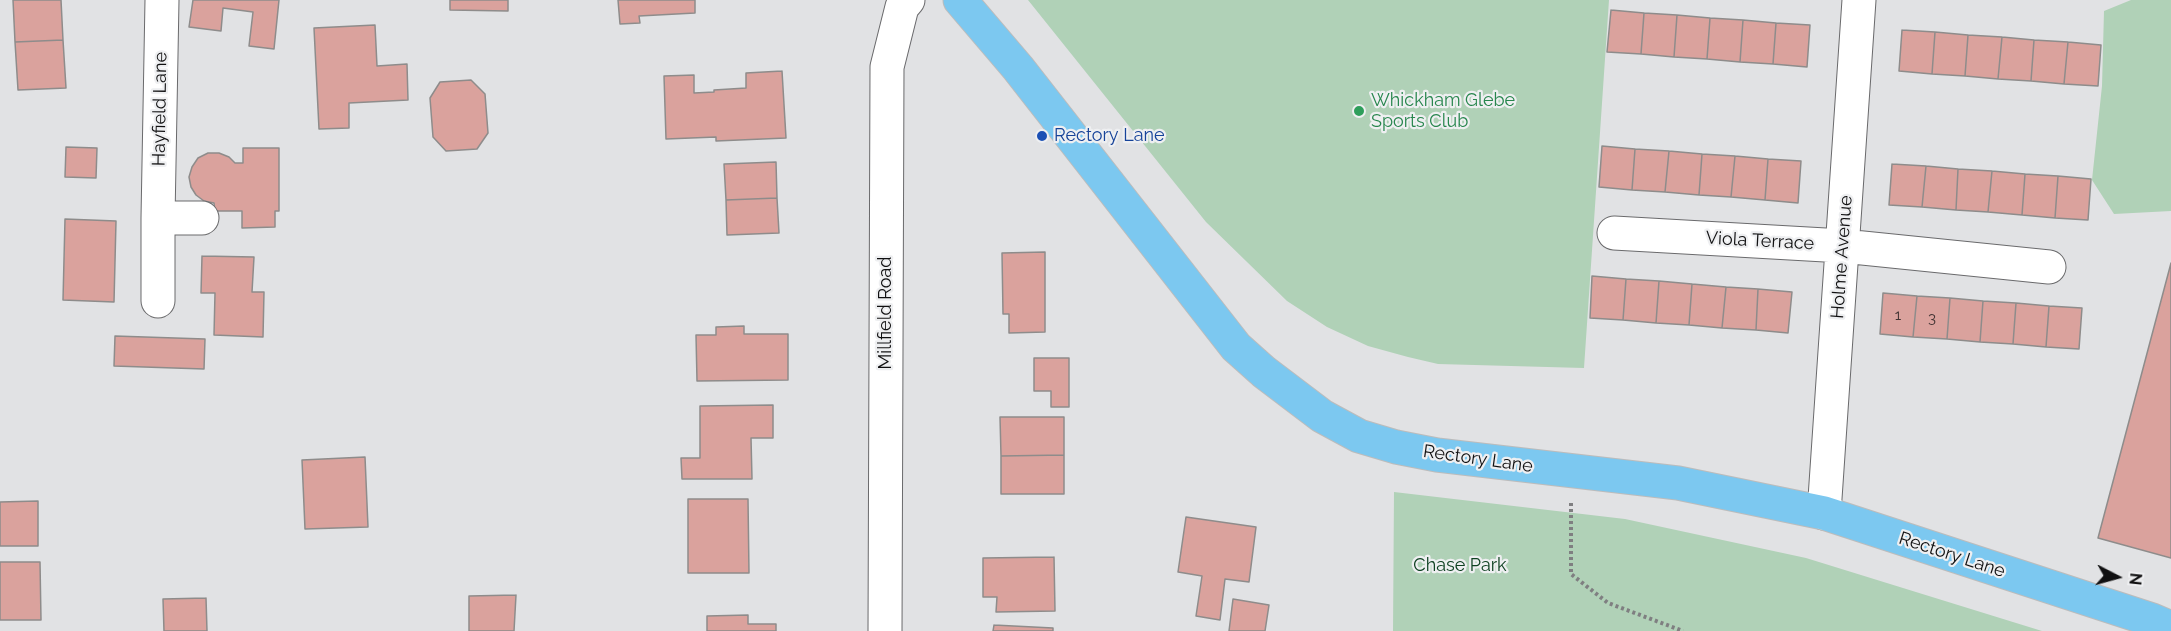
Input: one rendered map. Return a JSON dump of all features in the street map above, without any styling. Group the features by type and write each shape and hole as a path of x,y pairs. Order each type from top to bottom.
{"main road":[{"name":"Rectory Lane","path":"960,0 1047,105 1236,347 1322,416 1359,436 1396,447 1437,455 1678,483 1824,513 2171,628"}],"street":[{"name":"Hayfield Lane","path":"158,301 162,0"},
{"name":"Millfield Road","path":"885,631 887,67 902,7 908,0"},
{"name":"Holme Avenue","path":"1824,513 1859,0"},
{"path":"158,218 202,218"},
{"name":"Viola Terrace","path":"1614,233 1843,246 2049,267"}],"path":[{"path":"1571,471 1571,574 1608,603 1683,631"}],"green space":[{"name":"Whickham Glebe Sports Club","path":"1028,0 1609,0 1584,368 1438,364 1368,346 1327,327 1287,301 1206,222"},
{"path":"2131,0 2171,0 2171,211 2114,214 2092,180 2102,86 2104,11"},
{"name":"Chase Park","path":"1394,492 1625,519 1806,558 2042,631 1393,631"}],"building":[{"path":"13,0 61,0 63,40 15,42"},
{"path":"193,0 279,0 274,49 249,46 253,12 223,8 221,31 189,27"},
{"path":"450,0 508,0 508,11 450,10"},
{"path":"618,0 695,0 695,13 639,16 640,23 620,24"},
{"path":"1611,10 1644,13 1641,54 1607,52"},
{"path":"1644,13 1677,15 1674,57 1641,54"},
{"path":"1677,15 1710,18 1707,59 1674,57"},
{"path":"1710,18 1743,20 1740,62 1707,59"},
{"path":"1743,20 1776,23 1773,64 1740,62"},
{"path":"1776,23 1810,25 1807,67 1773,64"},
{"path":"375,25 377,66 407,64 408,100 349,103 349,128 319,129 314,28"},
{"path":"1902,30 1935,32 1932,74 1899,71"},
{"path":"1935,32 1968,35 1965,76 1932,74"},
{"path":"1968,35 2002,37 1998,79 1965,76"},
{"path":"2002,37 2034,40 2031,81 1998,79"},
{"path":"63,40 66,88 18,90 15,42"},
{"path":"2034,40 2068,42 2064,84 2031,81"},
{"path":"2068,42 2101,45 2098,86 2064,84"},
{"path":"782,71 786,138 716,141 716,137 666,139 664,76 694,75 694,93 746,88 746,73"},
{"path":"471,80 485,94 488,133 477,149 446,151 433,137 430,98 440,82"},
{"path":"1602,146 1635,149 1632,190 1599,187"},
{"path":"66,147 97,148 96,178 65,177"},
{"path":"243,148 279,148 279,211 275,211 275,227 242,228 242,211 215,211 214,203 204,201 191,187 189,177 198,158 208,153 219,153 229,157 235,163 243,163"},
{"path":"1635,149 1669,151 1665,192 1632,190"},
{"path":"1669,151 1702,154 1699,195 1665,192"},
{"path":"1702,154 1735,156 1731,197 1699,195"},
{"path":"1735,156 1768,159 1765,200 1731,197"},
{"path":"1768,159 1801,161 1798,203 1765,200"},
{"path":"776,162 777,198 726,200 724,164"},
{"path":"1892,164 1926,166 1922,207 1889,205"},
{"path":"1926,166 1958,169 1956,210 1922,207"},
{"path":"1958,169 1992,171 1988,212 1956,210"},
{"path":"1992,171 2025,174 2022,215 1988,212"},
{"path":"2025,174 2058,176 2055,218 2022,215"},
{"path":"2058,176 2091,179 2088,220 2055,218"},
{"path":"777,198 779,233 727,235 726,200"},
{"path":"65,219 116,221 114,302 63,300"},
{"path":"1045,252 1045,332 1009,333 1009,314 1003,314 1002,253"},
{"path":"202,256 254,257 252,292 264,292 263,337 214,335 215,293 201,293"},
{"path":"2171,263 2171,558 2098,538"},
{"path":"1592,276 1626,279 1623,320 1590,318"},
{"path":"1626,279 1659,281 1656,323 1623,320"},
{"path":"1659,281 1692,284 1689,325 1656,323"},
{"path":"1692,284 1726,287 1722,328 1689,325"},
{"path":"1726,287 1758,289 1756,330 1722,328"},
{"path":"1758,289 1792,292 1788,333 1756,330"},
{"path":"1883,293 1917,296 1913,337 1880,334"},
{"path":"1917,296 1950,298 1947,339 1913,337"},
{"path":"1950,298 1983,301 1980,342 1947,339"},
{"path":"1983,301 2016,303 2013,344 1980,342"},
{"path":"2016,303 2049,306 2046,347 2013,344"},
{"path":"2049,306 2082,308 2079,349 2046,347"},
{"path":"744,326 744,334 788,334 788,380 697,381 696,335 716,335 716,327"},
{"path":"115,336 205,339 204,369 114,366"},
{"path":"1034,358 1069,358 1069,407 1051,407 1051,391 1034,391"},
{"path":"773,405 773,438 751,438 752,479 682,479 681,458 700,458 700,406"},
{"path":"1000,417 1064,417 1064,455 1001,456"},
{"path":"1064,455 1064,494 1001,494 1001,456"},
{"path":"365,457 368,527 305,529 302,460"},
{"path":"688,499 748,499 749,573 688,573"},
{"path":"38,501 38,546 0,546 0,502"},
{"path":"1186,517 1256,527 1249,582 1225,579 1220,620 1196,616 1202,576 1178,572"},
{"path":"1054,557 1055,611 996,612 997,597 983,597 983,558"},
{"path":"0,562 40,562 41,620 0,620"},
{"path":"516,595 514,631 469,631 469,596"},
{"path":"206,598 207,631 164,631 163,599"},
{"path":"1233,599 1269,605 1265,631 1229,631"},
{"path":"748,615 748,624 776,624 776,631 707,631 707,616"},
{"path":"994,625 1053,628 1053,631 993,631"}],"place":[{"name":"Whickham Glebe Sports Club","path":"1359,111"},
{"name":"Rectory Lane","path":"1042,136"}]}
